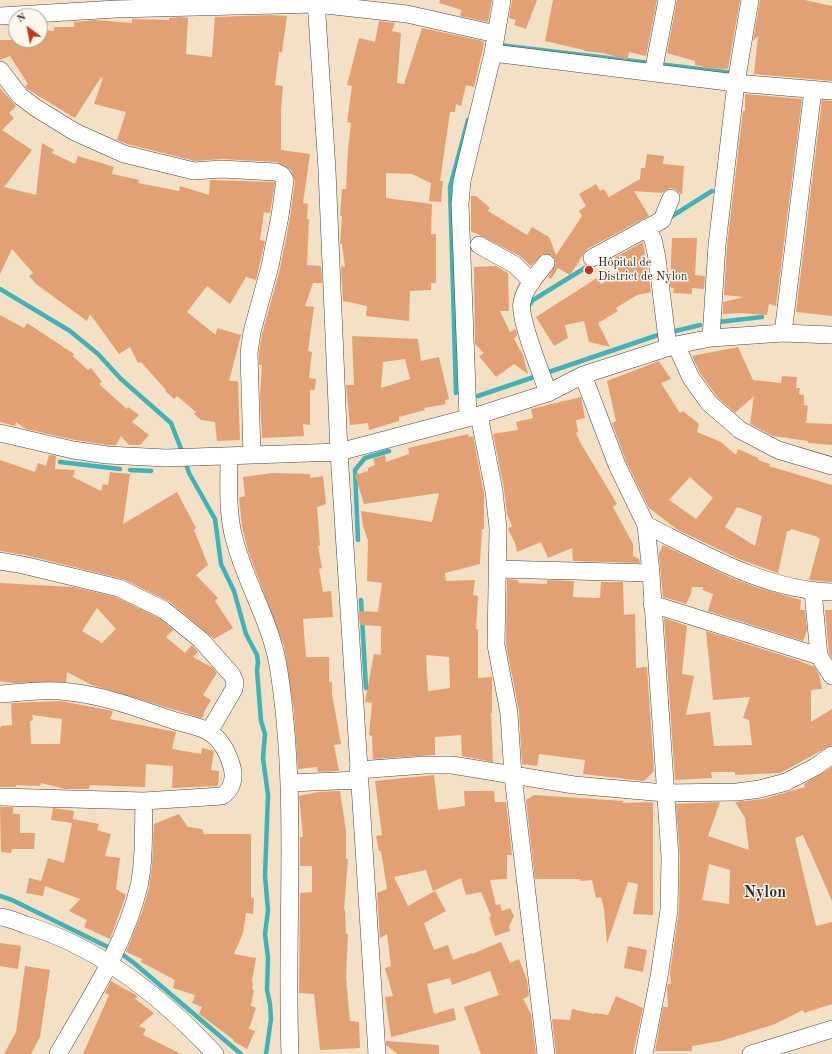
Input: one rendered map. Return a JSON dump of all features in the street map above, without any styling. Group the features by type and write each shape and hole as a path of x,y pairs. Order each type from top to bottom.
{"street":[{"path":"502,0 493,53 462,181 460,204 473,416 494,491 498,528 496,645 509,714 513,776 546,1054"},
{"path":"653,73 667,0"},
{"path":"712,338 717,245 736,83 750,0"},
{"path":"0,16 116,9 316,2 407,14 496,34"},
{"path":"316,2 327,170 339,452 358,775 377,1054"},
{"path":"493,53 736,83 832,91"},
{"path":"0,70 20,96 36,108 75,132 124,154 183,170 276,172 282,174 285,180 280,216 270,266 252,332 249,353 252,455"},
{"path":"783,333 813,90"},
{"path":"592,258 665,217 671,198"},
{"path":"646,228 653,239 672,346 691,378 709,403 740,430 778,450 832,466"},
{"path":"479,246 514,265 532,282"},
{"path":"546,263 526,290 521,303 523,317 548,393"},
{"path":"0,433 73,450 107,455 166,458 339,452 473,416 548,393 583,375 672,346 712,338 783,333 832,335"},
{"path":"583,375 617,465 646,525 651,573 670,857 669,910 659,977 644,1054"},
{"path":"223,457 233,538 273,643 278,665 290,782 290,1054"},
{"path":"646,525 748,574 780,585 813,591 832,592"},
{"path":"0,561 119,588 164,610 202,640 232,675 235,682 234,689 209,732"},
{"path":"497,569 651,573"},
{"path":"813,591 819,656 832,676"},
{"path":"652,604 819,656"},
{"path":"0,694 34,691 69,692 103,697 209,732 222,743 229,756 233,770 232,785 228,792 222,796 144,800 0,797"},
{"path":"290,782 358,775 425,765 452,764 513,776 574,785 665,793 737,792 760,789 786,782 815,767 832,755"},
{"path":"58,1054 109,963 130,918 139,885 144,800"},
{"path":"0,917 47,931 109,963 186,1024 215,1054"},
{"path":"750,1054 832,1029"}],"building":[{"path":"440,0 492,0 488,22 460,16 462,10 439,3"},
{"path":"512,0 537,0 526,29 514,25 516,20 509,18"},
{"path":"553,0 657,0 646,56 629,52 627,60 603,53 584,51 545,41"},
{"path":"677,0 740,0 728,69 702,68 702,66 695,65 695,61 667,53"},
{"path":"760,0 805,0 832,6 832,81 754,74 758,36 753,41"},
{"path":"271,15 287,16 282,52 279,52 275,85 283,86 281,110 281,150 310,154 303,203 308,204 307,219 309,219 307,265 321,266 322,283 313,283 305,306 314,307 308,351 312,352 309,378 316,379 315,390 310,390 310,425 303,424 304,436 262,438 260,396 262,365 259,365 259,354 262,334 280,269 290,218 295,181 291,170 277,162 222,159 195,161 127,144 117,140 126,112 94,104 103,78 101,77 75,118 27,89 25,86 28,84 10,56 0,60 0,40 8,40 8,48 48,48 48,31 54,31 54,27 74,27 74,22 95,20 132,23 132,19 169,20 169,18 181,17 188,18 186,54 212,57 215,17"},
{"path":"379,21 395,23 392,31 401,33 397,83 404,84 422,28 483,41 484,44 474,87 466,85 461,106 456,104 455,112 450,112 440,181 443,181 441,202 429,201 431,183 412,174 386,173 386,198 432,204 431,234 436,234 436,283 431,283 431,290 410,291 409,321 366,316 367,306 343,301 341,266 345,267 342,244 340,244 342,216 340,216 342,189 346,189 351,123 347,122 352,86 347,85 359,38 375,42"},
{"path":"0,88 16,106 9,113 14,118 2,130 32,150 4,187 36,195 42,143 54,150 52,153 75,164 78,156 114,167 112,174 139,180 138,183 179,191 180,186 209,195 210,180 275,182 270,213 264,212 260,240 265,241 256,280 246,277 230,304 207,286 187,312 216,335 217,328 241,335 229,381 238,381 240,440 217,441 215,422 201,420 194,414 196,412 177,396 174,399 165,391 166,390 141,362 138,363 130,347 119,354 90,314 87,321 36,284 29,276 33,273 12,249 0,274"},
{"path":"745,94 802,99 776,306 769,304 767,315 739,313 723,314 723,302 744,297 724,295 727,246 743,111 745,111"},
{"path":"822,100 832,101 832,316 796,312"},
{"path":"647,154 664,156 663,164 684,166 682,195 675,189 670,188 662,193 634,191 649,216 587,249 570,275 558,268 551,279 548,277 556,264 552,255 542,254 531,266 520,256 471,231 471,196 476,196 490,208 488,211 527,235 532,227 549,237 556,255 582,216 579,211 586,206 579,194 596,184 600,191 604,189 609,197 640,179 641,168 645,168"},
{"path":"672,238 697,238 695,275 705,276 704,289 692,288 692,294 673,293 674,288 671,288 670,285"},
{"path":"643,242 651,292 637,295 616,308 618,311 598,323 610,347 589,342 584,321 565,325 568,338 554,346 536,317 597,278 601,284 619,273 614,258"},
{"path":"496,266 508,273 509,311 500,311 510,332 516,329 517,335 514,339 523,355 528,374 514,364 496,377 479,356 484,353 475,344 474,267"},
{"path":"0,315 24,328 27,323 74,354 73,356 88,370 91,368 102,382 99,384 127,409 128,407 139,415 132,422 149,435 140,445 129,445 121,436 116,445 108,445 75,440 26,429 16,422 15,426 0,422"},
{"path":"352,336 418,339 421,361 439,357 449,399 445,400 446,404 424,408 425,410 399,417 399,421 369,430 368,423 350,425 346,385 354,385","holes":["405,359 410,379 381,388 383,362"]},
{"path":"738,347 753,380 781,383 782,376 797,377 796,388 800,388 799,394 804,395 804,405 808,406 806,423 832,424 832,445 808,443 808,441 773,436 750,424 754,396 735,413 718,398 700,373 692,356"},
{"path":"659,361 671,379 661,383 680,413 683,411 699,424 697,432 721,442 736,455 738,449 758,458 758,460 770,464 769,466 832,485 832,582 809,580 820,539 815,536 791,529 790,531 787,531 778,573 739,559 678,530 649,508 626,461 612,423 616,421 607,381","holes":["690,477 713,498 696,519 669,500","737,507 762,516 755,546 725,527"]},
{"path":"581,397 585,418 576,420 578,432 576,433 617,504 613,507 633,544 633,556 639,559 640,563 573,561 572,548 548,558 541,542 517,552 515,543 508,529 512,526 507,514 504,489 493,434 518,430 516,422 533,418 531,409"},
{"path":"468,434 469,437 473,436 484,494 484,529 482,529 480,564 445,573 446,581 475,580 473,595 478,596 476,629 478,629 478,678 492,677 491,713 493,762 462,756 461,735 435,737 435,755 373,759 372,736 369,735 372,703 365,702 374,654 381,655 381,626 360,625 359,611 378,612 382,583 367,581 368,540 363,526 361,511 432,522 439,493 364,504 355,475 368,471 368,468 375,465 373,459 385,455 386,462 409,454 408,448","holes":["426,655 449,657 450,688 428,691"]},
{"path":"49,455 56,456 55,469 75,470 73,477 101,491 103,484 108,485 110,472 130,474 123,524 177,492 196,528 194,530 208,565 196,575 218,598 215,601 233,628 214,639 170,602 123,579 25,555 0,551 0,460 35,472 38,463 46,466"},
{"path":"273,473 310,474 310,478 323,476 326,504 317,507 320,545 318,546 322,568 319,569 323,592 331,591 333,617 303,619 306,657 329,657 329,682 332,682 332,694 341,744 334,745 339,771 318,772 317,767 298,769 294,712 284,646 248,551 242,526 239,498 245,496 243,477"},
{"path":"663,545 732,578 756,587 801,600 800,610 805,610 807,630 803,641 708,611 713,594 703,590 703,587 692,587 691,594 686,604 663,597 659,554"},
{"path":"507,579 518,580 518,583 547,584 547,580 574,581 573,597 600,598 601,582 623,582 624,615 635,614 636,668 647,667 654,771 644,781 583,774 585,760 539,754 537,766 522,764 519,711 506,644"},
{"path":"0,583 73,587 116,597 159,618 173,630 166,637 185,653 192,645 198,652 193,657 213,668 217,673 203,695 211,700 202,718 92,685 67,672 66,682 12,683 0,681","holes":["97,608 116,629 102,643 82,631"]},
{"path":"825,610 832,610 832,658 829,653"},
{"path":"664,618 687,626 682,674 694,676 686,715 710,712 714,746 752,745 749,720 743,718 750,697 713,700 706,631 815,667 819,675 822,689 811,690 811,722 832,709 832,745 780,773 735,775 735,772 711,772 712,778 675,780"},
{"path":"61,701 113,711 110,719 176,732 172,749 201,754 202,748 214,751 211,770 219,771 218,786 172,788 173,766 146,764 145,787 90,785 89,789 65,789 41,783 40,786 16,785 16,787 0,787 0,729 1,726 12,725 11,703","holes":["32,715 62,719 60,744 31,744 30,721 33,720"]},
{"path":"832,767 832,901 803,835 795,838 816,926 832,922 832,1004 804,1013 803,1010 775,1024 721,1041 692,1046 692,1051 655,1051 663,1007 668,1007 667,988 668,984 671,984 670,972 679,911 680,857 676,804 720,802 708,836 749,850 745,818 735,802 763,799 805,787 804,784","holes":["709,864 730,870 729,904 702,900"]},
{"path":"434,775 438,810 465,806 464,791 494,791 495,802 506,802 512,855 507,855 507,879 490,880 496,905 500,904 502,911 510,908 514,916 509,926 510,931 495,936 489,917 491,916 481,892 466,895 461,878 433,891 426,870 394,877 408,906 435,891 446,911 424,923 434,950 448,945 453,960 501,942 510,963 519,959 527,980 529,996 523,999 531,1014 536,1054 481,1054 464,1007 499,995 490,971 452,985 450,978 427,984 434,1014 454,1008 456,1020 391,1037 385,997 393,996 385,968 391,966 387,934 380,938 377,893 387,889 381,851 379,851 376,836 382,835 375,781"},
{"path":"340,791 346,831 346,859 348,859 344,910 346,934 348,934 346,978 350,1021 359,1022 360,1048 320,1050 314,994 299,993 300,893 312,892 312,866 300,866 300,837 303,837 299,796 318,792"},
{"path":"534,795 624,801 622,803 653,802 653,915 633,914 638,884 628,882 607,944 604,909 601,897 596,898 592,880 535,879 526,800"},
{"path":"0,807 13,807 13,814 20,814 20,833 35,833 34,849 12,849 11,853 1,852"},
{"path":"53,808 74,811 73,819 99,824 97,830 111,834 105,856 120,858 116,889 126,895 110,939 84,927 87,920 69,911 80,899 45,886 43,896 26,893 29,878 41,881 48,858 64,863 72,823 51,820"},
{"path":"179,814 188,827 202,829 204,834 251,834 251,898 254,898 253,914 246,913 243,933 234,954 256,958 252,981 252,989 254,990 251,1006 256,1008 249,1029 255,1031 247,1049 233,1041 234,1040 199,1014 202,1007 192,1003 195,995 173,988 175,980 141,962 142,959 126,952 142,912 149,888 152,866 154,824"},
{"path":"0,943 21,946 18,969 0,966"},
{"path":"628,946 647,950 643,972 624,968"},
{"path":"25,966 50,970 40,1037 31,1054 4,1054 16,1032"},
{"path":"111,981 136,995 137,996 135,999 154,1013 139,1026 146,1029 143,1035 181,1054 83,1054 109,995 105,993"},
{"path":"616,996 643,1008 633,1054 556,1054 552,1019 570,1020 572,1009 594,1014 608,1015"},
{"path":"386,1041 439,1045 439,1054 398,1054 386,1045"}],"waterway":[{"path":"499,45 733,73"},
{"path":"456,393 450,187 468,120"},
{"path":"669,218 712,191"},
{"path":"527,308 533,300 593,263"},
{"path":"0,289 70,331 98,354 121,379 171,423 183,454"},
{"path":"719,322 762,317"},
{"path":"478,396 655,336 700,325"},
{"path":"358,540 355,470 365,458 389,451"},
{"path":"185,461 189,473 215,519 221,564 234,591 246,634 257,655 258,662 257,670 261,721 265,734 263,758 268,795 265,876 268,910 265,934 268,958 267,990 271,1019 266,1054"},
{"path":"60,462 120,469"},
{"path":"130,470 151,471"},
{"path":"361,600 366,688"},
{"path":"0,896 12,900 112,949"},
{"path":"119,952 241,1054"}],"place":[{"name":"Hôpital de District de Nylon","path":"589,270"}],"district":[{"name":"Nylon","path":"765,893"}]}
